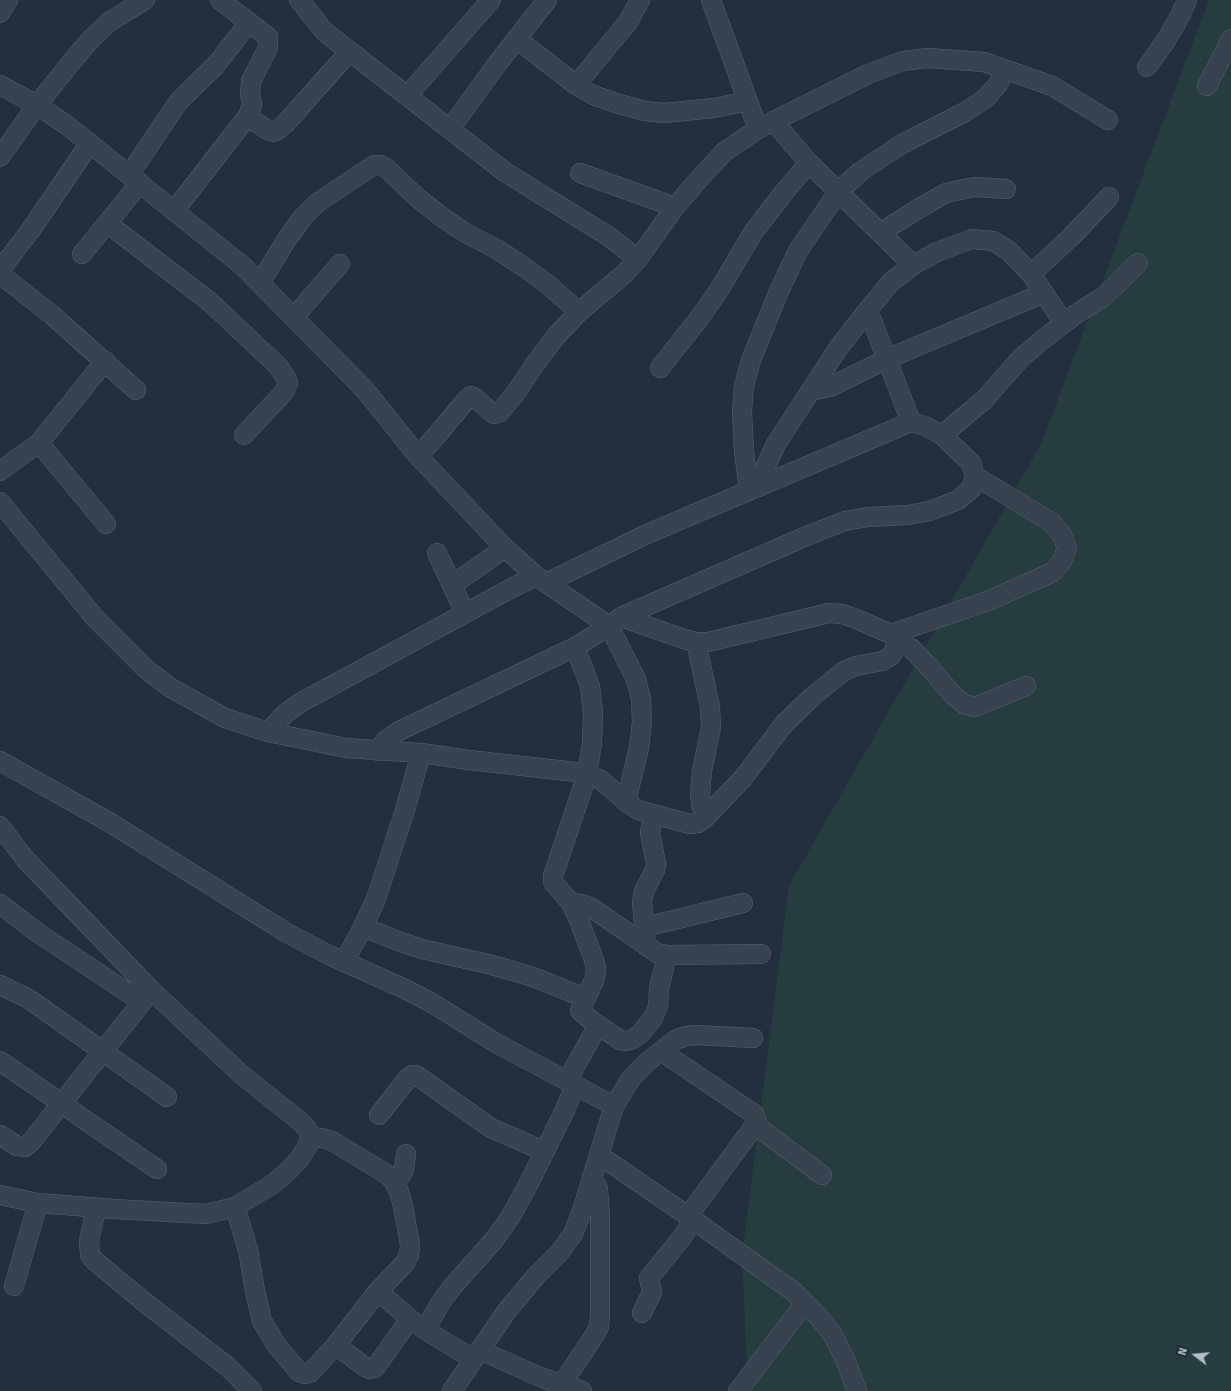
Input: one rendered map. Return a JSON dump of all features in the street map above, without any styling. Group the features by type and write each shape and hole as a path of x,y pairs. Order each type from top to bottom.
{"street":[{"path":"0,13 8,0"},
{"path":"0,157 37,105 91,39 109,22 145,0"},
{"path":"299,0 325,32 505,172 608,236 638,259"},
{"path":"407,96 490,0"},
{"path":"450,129 496,64 518,39 547,0"},
{"path":"576,85 628,22 640,0"},
{"path":"711,0 748,101 766,125 809,163 913,265"},
{"path":"1148,67 1166,42 1187,0"},
{"path":"174,211 247,117 252,104 250,94 251,80 268,48 268,37 249,22 231,3"},
{"path":"82,254 107,223 179,101 216,65 249,22"},
{"path":"518,39 576,85 593,95 618,104 664,113 714,108 748,101"},
{"path":"1207,86 1231,39"},
{"path":"247,117 268,130 273,132 278,130 350,51"},
{"path":"418,456 471,396 490,412 494,414 500,412 557,335 579,312 624,274 638,259 675,207 724,152 766,125 868,74 902,61 928,58 984,62 1052,86 1108,120"},
{"path":"754,489 744,451 742,411 744,386 752,360 780,289 798,252 818,219 838,192 861,171 902,144 965,112 986,98 998,84 1006,70"},
{"path":"0,85 37,105 68,126 243,266 366,391 418,456 505,548 541,579 615,621 696,642 708,642 830,613 842,614 894,637 911,648 953,695 964,704 975,707 1026,686"},
{"path":"0,270 30,231 90,143"},
{"path":"660,368 701,316 719,290 754,231 809,163"},
{"path":"260,283 287,239 316,203 374,165 380,165 386,168 419,199 442,217 464,232 522,265 546,283 579,312"},
{"path":"580,173 675,207"},
{"path":"880,233 946,193 974,187 1006,189"},
{"path":"1031,274 1109,197"},
{"path":"107,223 210,302 278,366 286,378 288,383 284,392 244,435"},
{"path":"754,489 776,444 839,347 890,283 913,265 937,252 972,239 993,240 1010,251 1031,274 1064,323"},
{"path":"942,435 984,400 1021,358 1064,323 1102,297 1138,263"},
{"path":"294,317 340,264"},
{"path":"0,274 52,315 136,390"},
{"path":"810,391 830,387 887,359 1044,293"},
{"path":"868,310 911,422"},
{"path":"0,471 39,443 105,362"},
{"path":"268,732 286,713 298,704 465,613 541,579 911,422 925,426 942,435 971,463 975,476 971,489 958,500 930,511 908,515 868,517 846,521 808,534 615,621 575,647 399,731 385,741 378,751"},
{"path":"39,443 106,524"},
{"path":"894,637 988,600 1053,572 1062,561 1067,548 1062,535 1051,522 975,476"},
{"path":"0,502 95,618 146,669 170,688 225,718 268,732 346,748 421,753 576,772 601,780 626,802 638,810 690,824 698,823 705,818 744,777 784,724 798,710 844,671 856,666 882,661 891,656 895,649 894,637"},
{"path":"452,585 505,548"},
{"path":"437,553 465,613"},
{"path":"615,621 636,679 641,699 642,722 639,748 626,802"},
{"path":"696,642 710,707 710,727 700,794 705,818"},
{"path":"575,647 590,686 593,714 592,742 587,775 553,876 553,882 571,903 584,933 596,969 595,978 580,1011 620,1040 626,1041 640,1034 653,1018 658,1006 659,989 667,955"},
{"path":"344,962 364,927 389,864 421,753"},
{"path":"0,761 109,822 287,933 344,962 405,989 432,1003 496,1043 614,1106"},
{"path":"646,946 642,902 644,891 656,870 656,862 650,833 653,815"},
{"path":"0,826 26,860 146,995 242,1076 301,1122 311,1137 300,1158 273,1184 235,1207 206,1214 38,1203 0,1195"},
{"path":"571,903 581,904 592,908 657,953 667,955 762,954"},
{"path":"645,926 743,903"},
{"path":"0,904 38,933 146,995"},
{"path":"364,927 422,949 488,964 536,978 586,998"},
{"path":"0,985 29,999 167,1097"},
{"path":"0,1135 17,1146 25,1147 31,1142 146,995"},
{"path":"336,1346 365,1367 370,1369 375,1368 441,1302 453,1286 494,1240 512,1216 565,1110 571,1083 598,1025"},
{"path":"452,1391 506,1312 536,1276 560,1252 573,1234 582,1211 614,1106 630,1080 647,1062 675,1040 686,1036 696,1035 753,1038"},
{"path":"642,1313 652,1292 649,1278 683,1236 691,1218 755,1124 756,1119 754,1114 661,1051"},
{"path":"0,1061 157,1169"},
{"path":"379,1115 408,1078 412,1075 416,1075 491,1128 544,1151"},
{"path":"755,1124 822,1174"},
{"path":"235,1207 248,1250 262,1321 277,1346 299,1372 305,1374 310,1373 336,1346 378,1291 405,1263 409,1255 410,1245 403,1206 399,1192 392,1180 385,1173 332,1141 311,1137"},
{"path":"392,1180 400,1177 404,1170 406,1154"},
{"path":"599,1155 691,1218 794,1292 833,1335 845,1358 857,1391"},
{"path":"562,1384 594,1336 598,1327 600,1315 600,1217 598,1189 592,1176"},
{"path":"14,1286 38,1203"},
{"path":"96,1208 90,1241 90,1255 95,1262 228,1367 252,1391"},
{"path":"378,1291 418,1325 477,1355 582,1391"},
{"path":"738,1391 805,1303"}],"green space":[{"path":"1209,0 1231,0 1231,1391 748,1391 742,1255 789,886 1041,444"}]}
